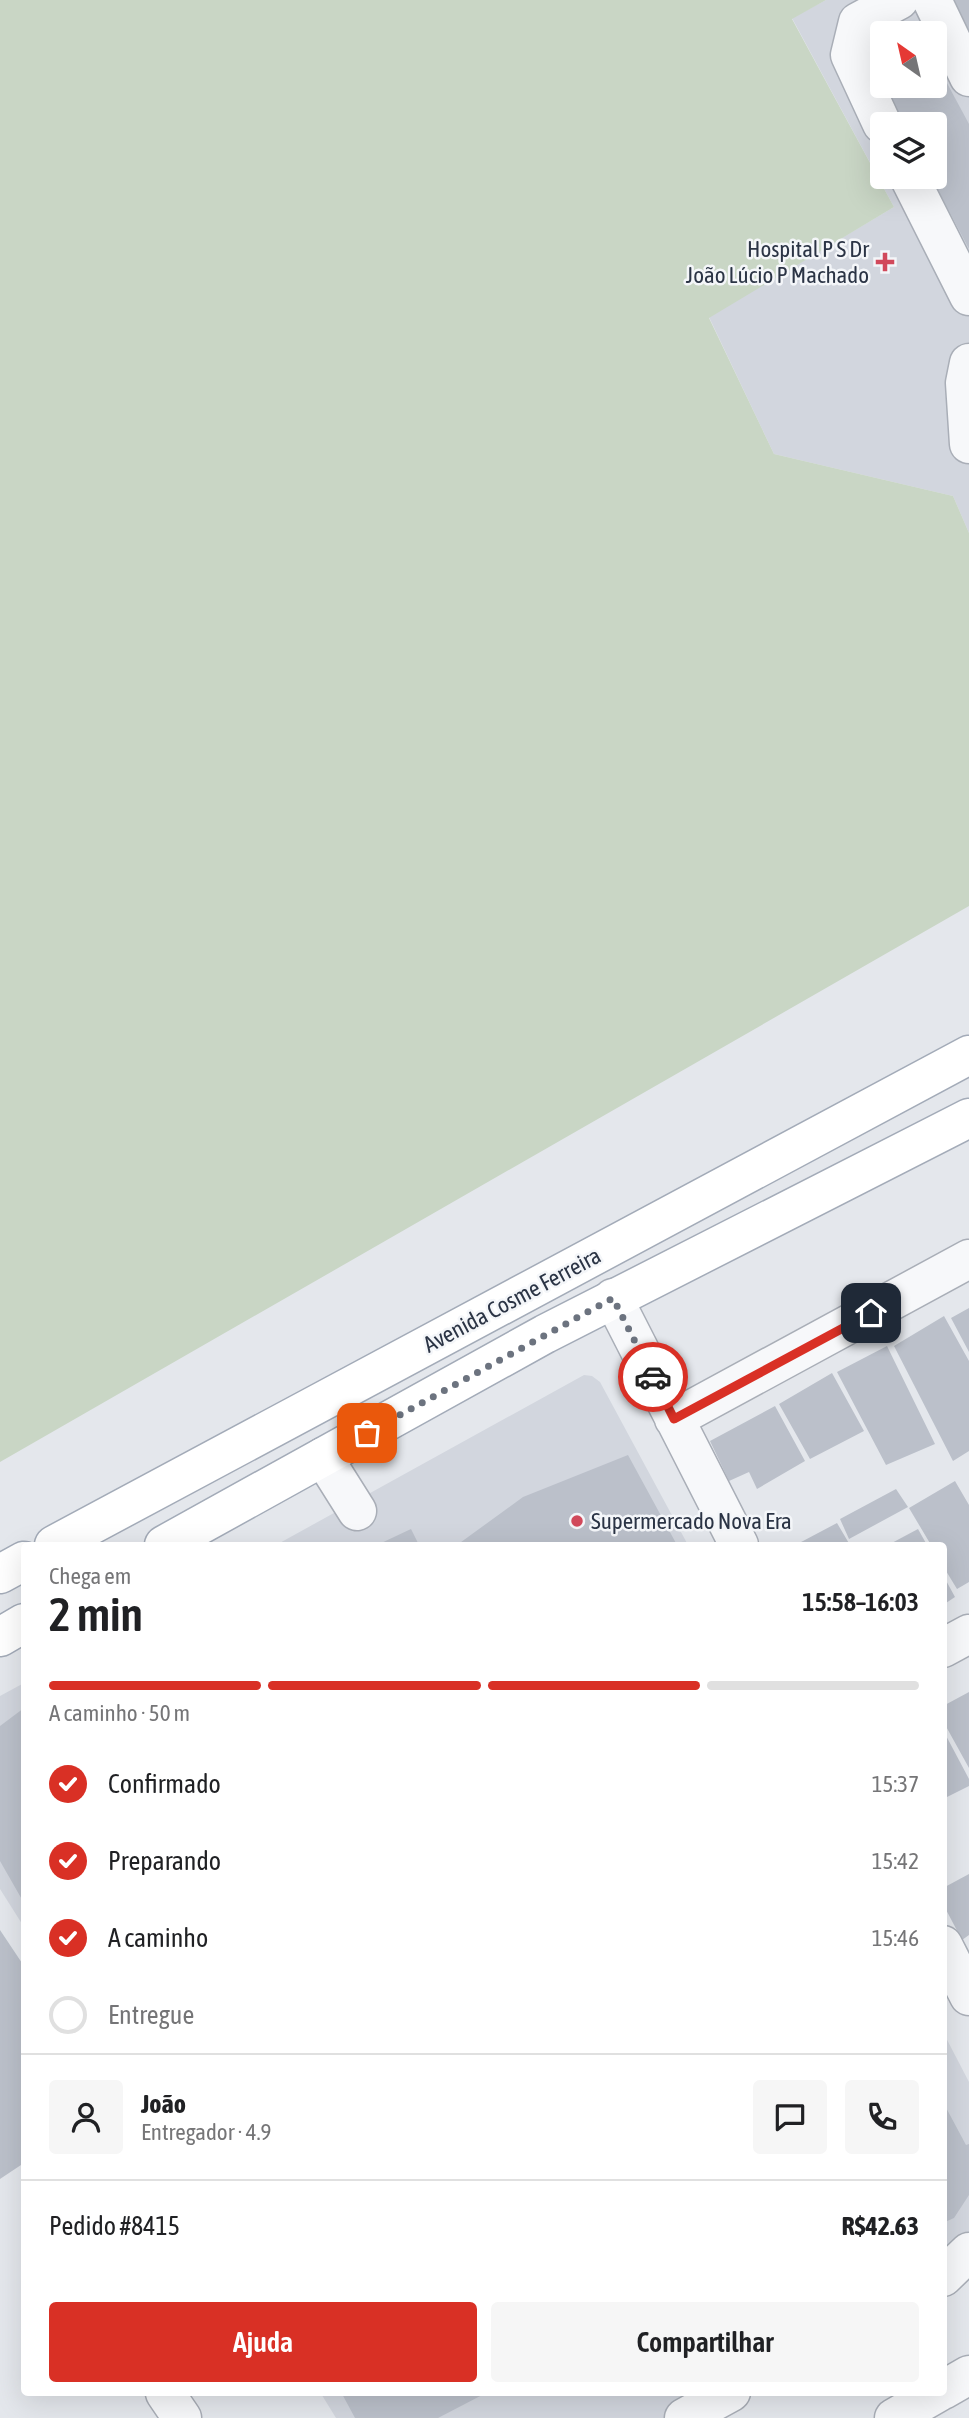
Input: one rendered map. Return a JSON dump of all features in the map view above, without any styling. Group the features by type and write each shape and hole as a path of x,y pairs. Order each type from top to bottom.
{"main road":[{"name":"Avenida Cosme Ferreira","path":"60,1542 969,1055"},
{"name":"Avenida Cosme Ferreira","path":"169,1542 613,1298 969,1118"},
{"path":"0,1574 21,1563"},
{"path":"0,1637 21,1625"}],"street":[{"path":"876,112 850,55 858,22 899,0"},
{"path":"932,0 969,77"},
{"path":"915,189 969,296"},
{"path":"969,363 965,383 969,444"},
{"path":"674,1419 969,1259"},
{"path":"613,1298 736,1542"},
{"path":"323,1457 357,1511"},
{"path":"947,1646 969,1634"},
{"path":"947,1953 969,1996"},
{"path":"947,2273 969,2252"},
{"path":"947,2388 969,2375"},
{"path":"167,2396 182,2418"},
{"path":"684,2418 724,2396"},
{"path":"894,2418 932,2396"}],"shaded area":[{"name":"Hospital P S Dr João Lúcio P Machado","path":"826,0 969,0 969,533 953,496 774,454 709,317 894,207 884,189 947,189 947,112 870,112 870,163 792,18"},
{"path":"584,1375 592,1376 600,1382 686,1542 281,1542"},
{"path":"21,1685 21,1922 0,1889 0,1696"},
{"path":"947,2040 969,2082 969,2267 947,2281"},
{"path":"322,2396 741,2396 700,2418 336,2418"}],"green space":[{"path":"0,0 826,0 792,19 870,163 870,189 884,189 894,207 709,318 774,454 953,496 969,533 969,906 0,1462"}],"building":[{"path":"953,0 969,0 969,31"},
{"path":"947,83 969,124 969,249 937,189 947,189 947,112 896,112 889,98 947,98"},
{"path":"969,1308 969,1352 951,1318"},
{"path":"944,1316 969,1361 969,1451 953,1461 894,1346"},
{"path":"887,1346 935,1444 886,1465 837,1372"},
{"path":"832,1373 864,1431 810,1459 779,1404"},
{"path":"775,1406 805,1461 757,1489 749,1472 729,1481 710,1441"},
{"name":"Supermercado Nova Era","path":"628,1455 675,1542 461,1542 523,1497"},
{"path":"955,1481 969,1505 969,1582 957,1589 947,1573 947,1542 929,1542 909,1508"},
{"path":"896,1489 908,1507 849,1539 840,1519"},
{"path":"837,1523 848,1542 801,1542"},
{"path":"411,1529 418,1542 383,1542"},
{"path":"918,1529 925,1542 894,1542"},
{"path":"947,1582 955,1597 947,1602"},
{"path":"969,1692 969,1768 947,1728 947,1704"},
{"path":"21,1710 21,1898 0,1861 0,1726"},
{"path":"947,1738 969,1779 969,1786 947,1797"},
{"path":"969,1874 969,1935 962,1940 947,1912 947,1886"},
{"path":"0,1930 21,1962 21,2165 0,2179"},
{"path":"947,2109 966,2145 969,2144 969,2195 954,2218 947,2221"},
{"path":"343,2396 480,2396 438,2418 355,2418"}],"way so far":[{"path":"367,1433 613,1298 653,1377"}],"place":[{"name":"Hospital P S Dr João Lúcio P Machado","path":"885,262"},
{"name":"Supermercado Nova Era","path":"577,1521"}],"route":[{"path":"653,1377 674,1419 871,1313"}]}
